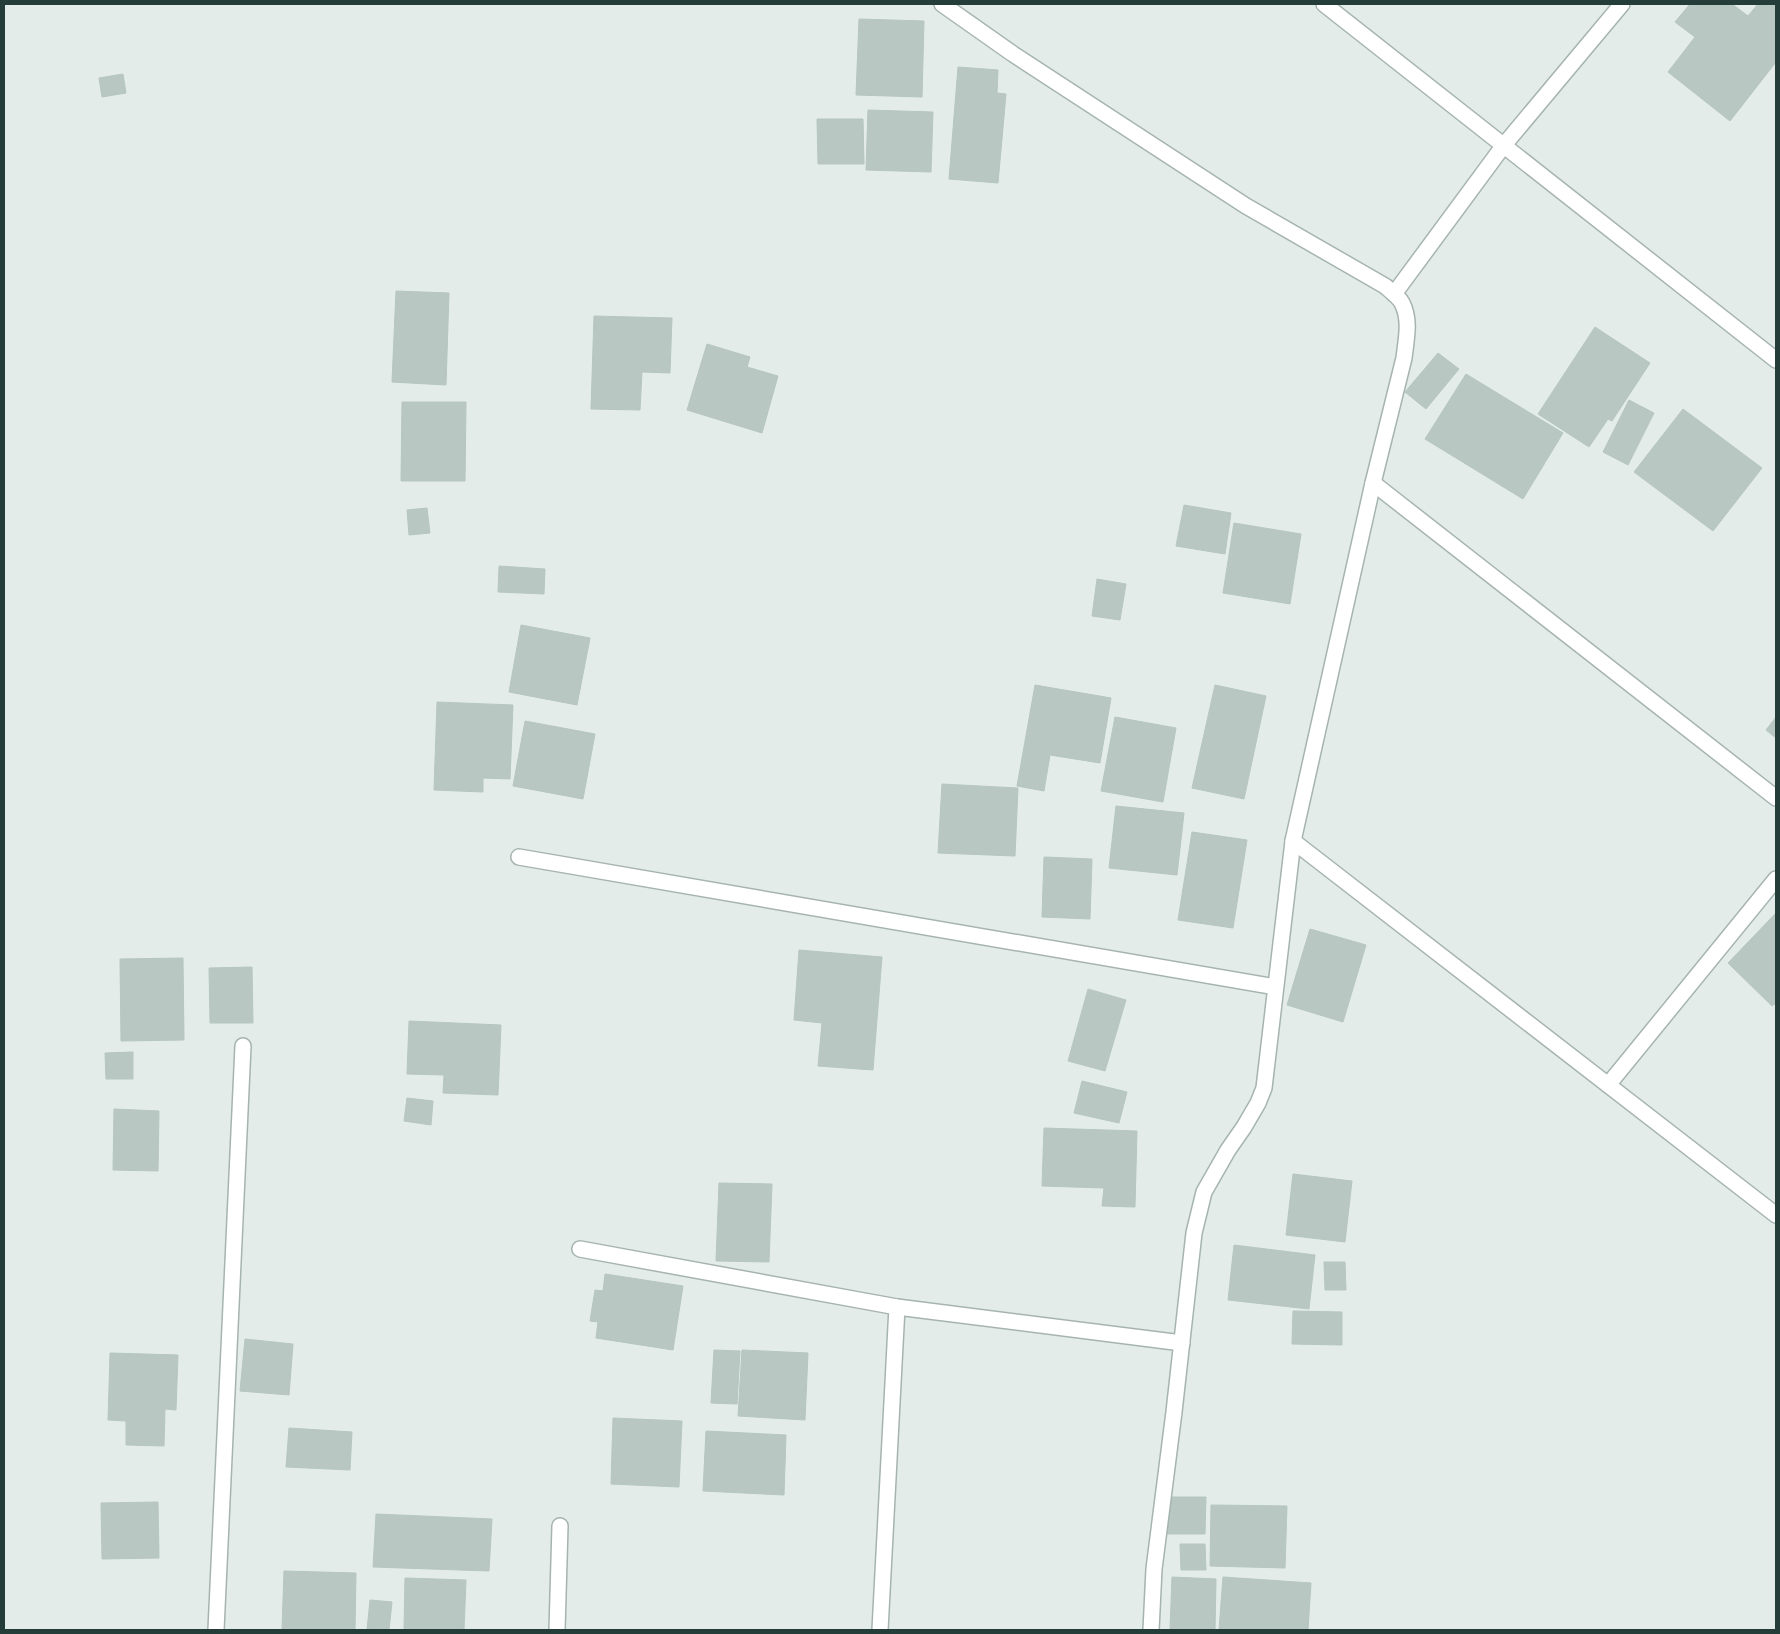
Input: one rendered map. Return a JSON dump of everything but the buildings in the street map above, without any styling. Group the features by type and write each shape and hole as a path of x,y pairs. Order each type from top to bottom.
{"street":[{"path":"942,4 1013,54 1246,206 1385,286 1402,302 1406,315 1407,339 1404,358 1373,483 1294,841 1266,1071 1261,1094 1249,1119 1228,1150 1204,1192 1194,1233 1154,1569 1151,1630"},
{"path":"1324,4 1776,360"},
{"path":"1394,294 1504,145 1622,4"},
{"path":"1373,483 1776,798"},
{"path":"1294,841 1776,1215"},
{"path":"519,857 1275,987"},
{"path":"1608,1085 1776,879"},
{"path":"216,1630 242,1046"},
{"path":"580,1249 897,1307 1182,1343"},
{"path":"880,1630 897,1307"},
{"path":"557,1630 560,1526"}]}
